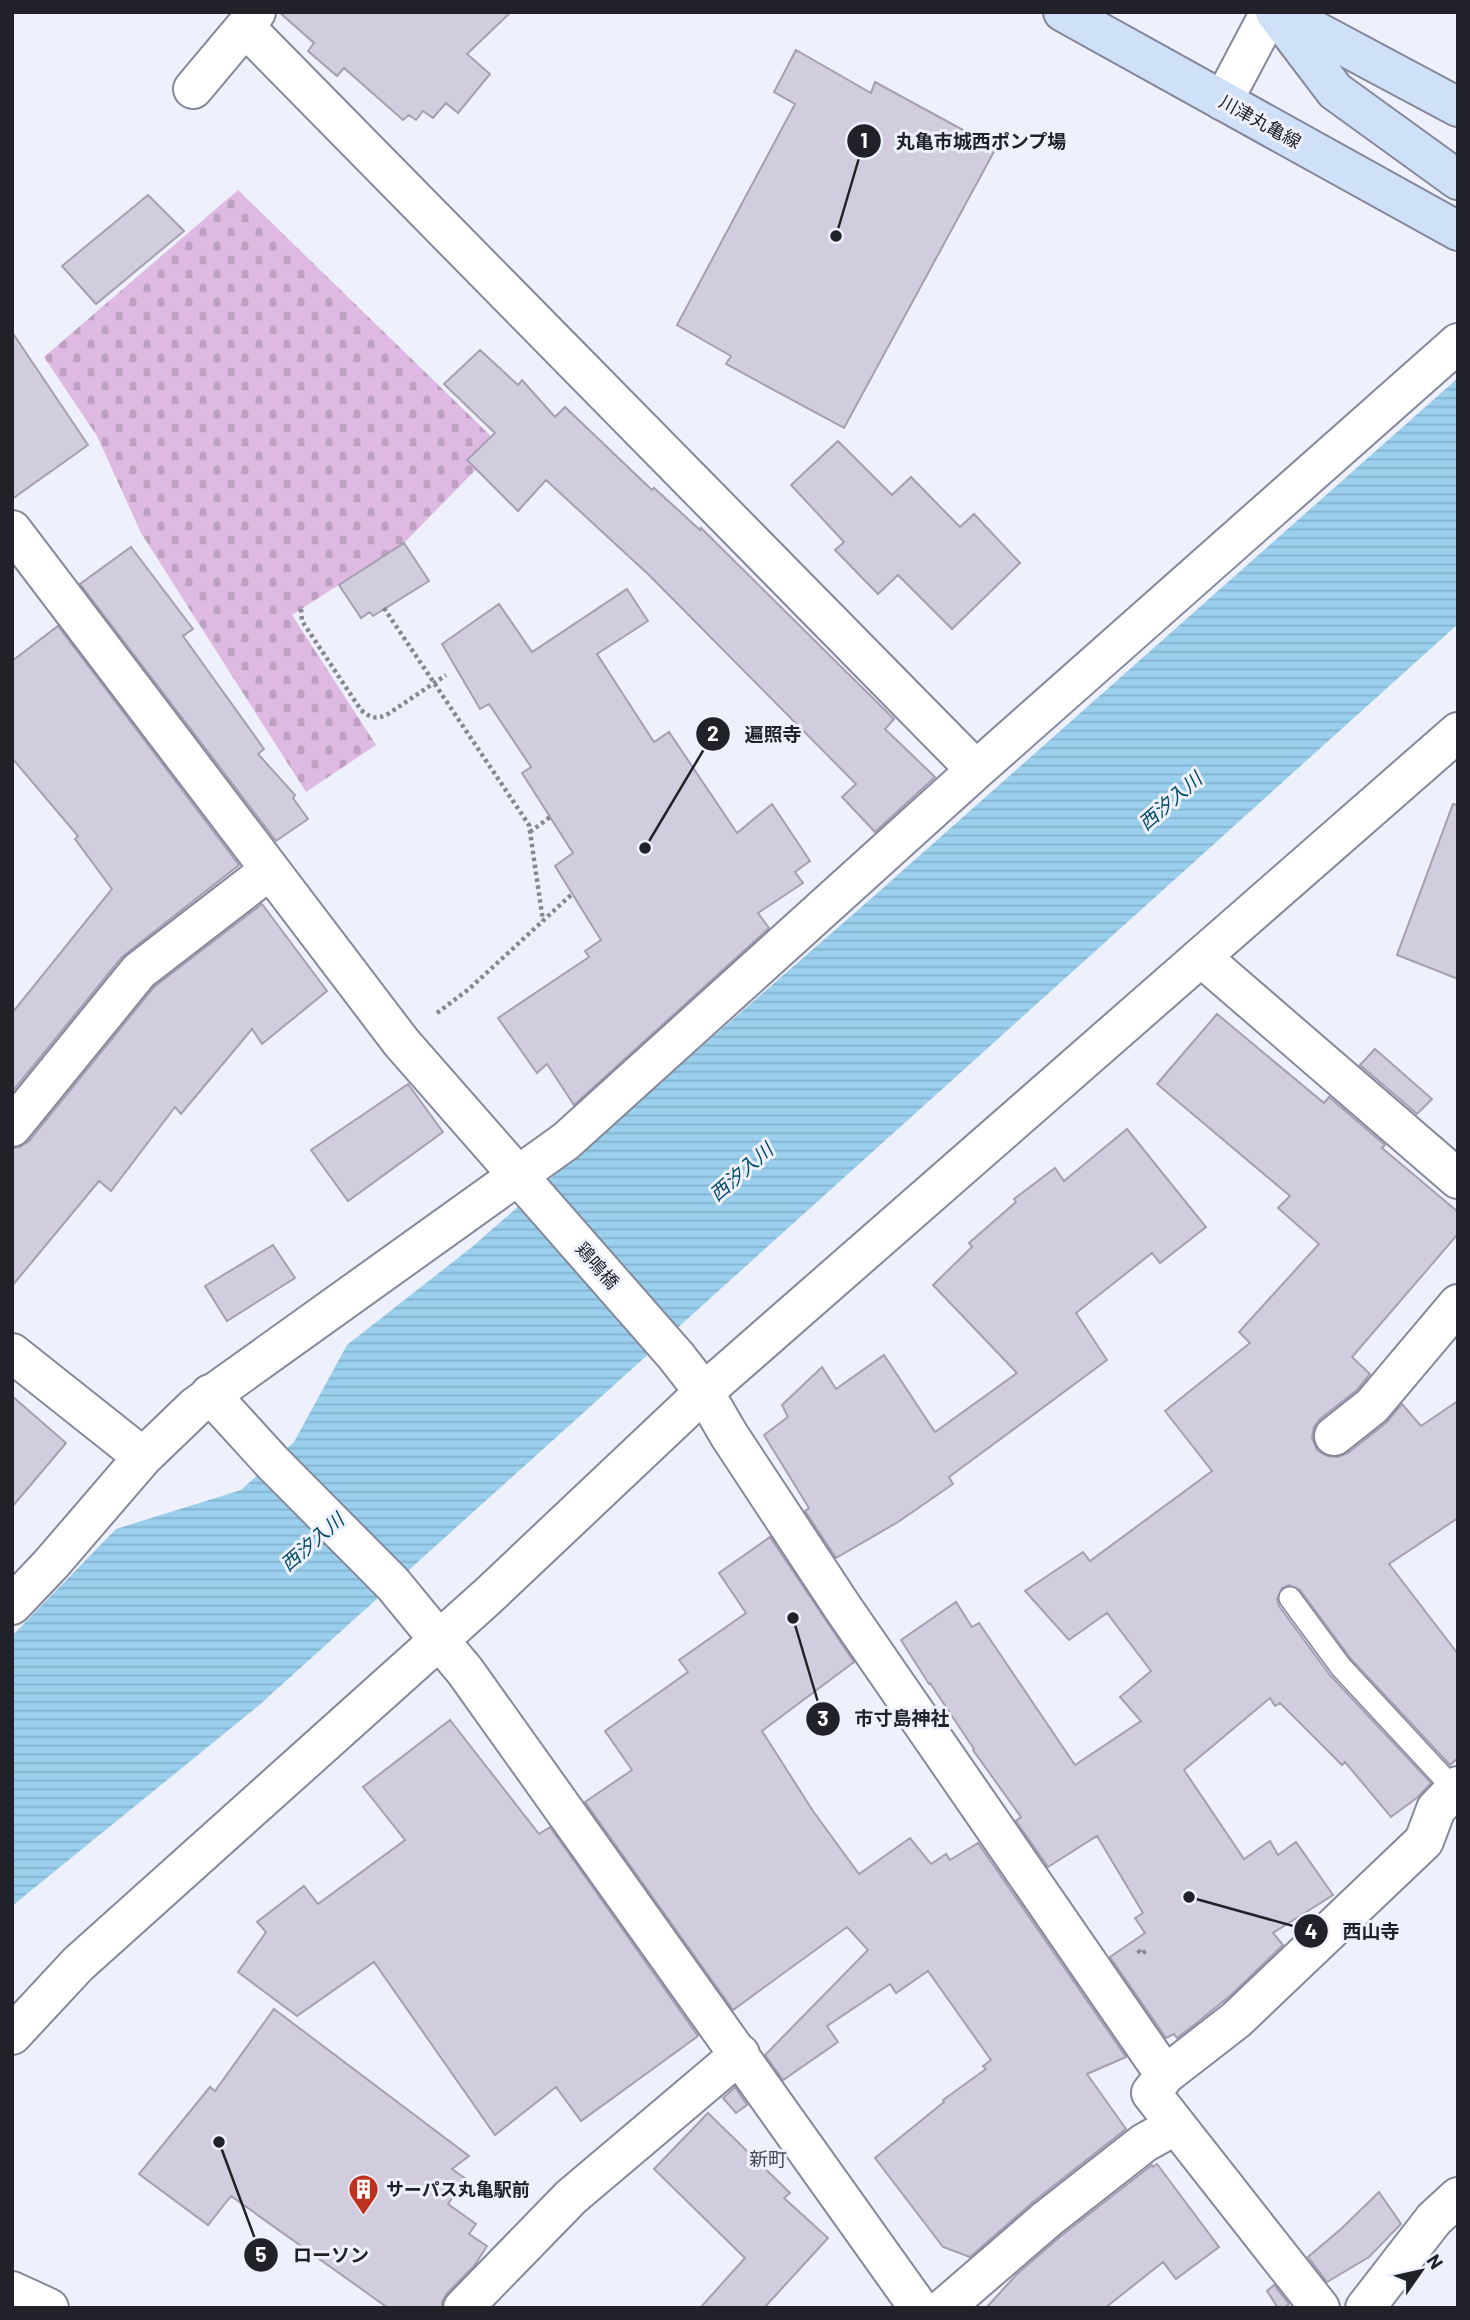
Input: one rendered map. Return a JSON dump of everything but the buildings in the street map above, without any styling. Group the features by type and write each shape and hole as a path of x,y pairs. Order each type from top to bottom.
{"main road":[{"name":"川津丸亀線","path":"1063,12 1458,232"},
{"path":"1278,12 1458,107"},
{"path":"1278,12 1335,91 1458,180"}],"street":[{"path":"1223,101 1269,12"},
{"path":"193,89 250,19 976,770"},
{"path":"12,1605 143,1457 209,1394 566,1140 976,770 1458,343"},
{"name":"鶏鳴橋","path":"12,530 401,1042 676,1356 704,1392 721,1424 843,1608 1165,2076"},
{"path":"16,2023 78,1964 439,1640 704,1392 1201,957 1454,740"},
{"path":"12,1127 139,971 270,870"},
{"path":"1201,957 1458,1178"},
{"path":"1334,1436 1372,1406 1458,1304"},
{"path":"12,1353 143,1457"},
{"path":"209,1394 393,1584 473,1682 919,2308"},
{"path":"1320,2308 1151,2094 1165,2076 1236,2020 1424,1842 1452,1805"},
{"path":"463,2308 571,2197 740,2054"},
{"path":"944,2308 1058,2211 1144,2143 1176,2125"},
{"path":"1365,2308 1434,2219 1458,2197"},
{"path":"12,2291 48,2308"}],"lane":[{"path":"1290,1598 1341,1667 1452,1805"}],"path":[{"path":"384,608 529,825 543,921"},
{"path":"301,609 302,621 361,710 370,717 379,718 388,714 446,675"},
{"path":"530,832 550,817"},
{"path":"401,1042 469,989 572,894"}],"green space":[{"path":"238,190 500,445 404,543 292,615 376,745 306,792 141,533 97,436 44,357"}],"water":[{"name":"西汐入川","path":"1458,378 1458,624 257,1707 12,1906 12,1636 116,1529 241,1490 294,1442 347,1345 472,1247 874,896"}],"place":[{"name":"丸亀市城西ポンプ場","path":"836,236"},
{"name":"遍照寺","path":"645,848"},
{"name":"市寸島神社","path":"793,1618"},
{"name":"西山寺","path":"1189,1897"},
{"name":"ローソン","path":"219,2142"},
{"name":"サーパス丸亀駅前","path":"363,2217"}],"district":[{"name":"新町","path":"768,2159"}]}
